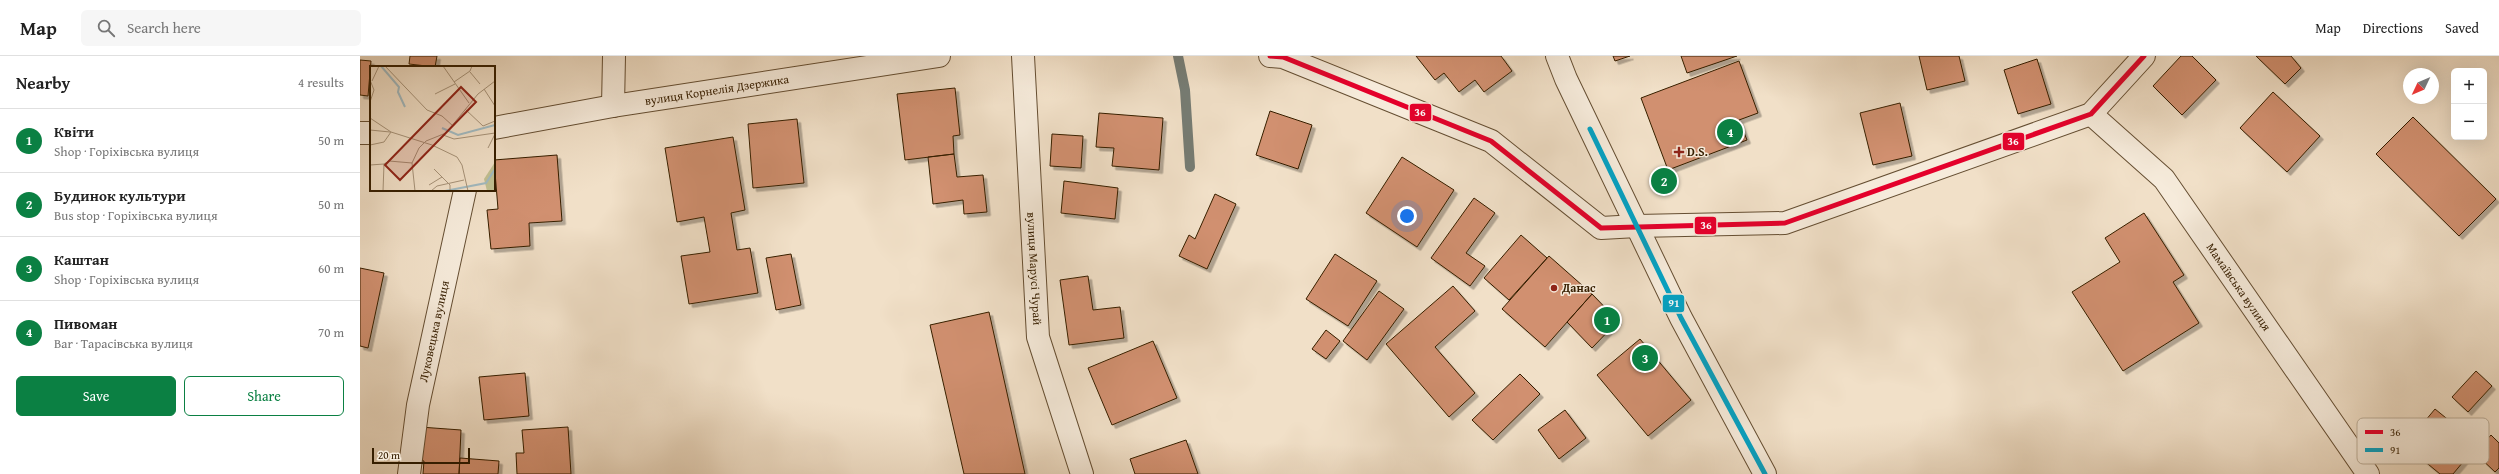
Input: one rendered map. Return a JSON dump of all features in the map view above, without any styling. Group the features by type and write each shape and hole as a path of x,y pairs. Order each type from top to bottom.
{"street":[{"path":"613,106 614,56"},
{"name":"вулиця Корнелія Дзержика","path":"495,128 613,106 939,56"},
{"name":"вулиця Марусі Чурай","path":"1023,56 1038,337 1082,474"},
{"path":"1279,56 1491,141 1601,228 1785,223 2092,114 2144,56"},
{"path":"1557,56 1566,79 1681,318 1765,474"},
{"name":"Мамаївська вулиця","path":"2092,114 2164,179 2357,458"},
{"name":"Луковецька вулиця","path":"409,474 418,405 465,191"},
{"name":"Мамаївська вулиця","path":"2361,464 2368,474"}],"building":[{"path":"410,56 437,56 435,66 409,64"},
{"path":"1416,56 1501,56 1512,71 1484,92 1475,80 1459,92 1444,73 1435,80"},
{"path":"1613,56 1630,56 1615,61"},
{"path":"1681,56 1737,56 1687,73"},
{"path":"1919,56 1959,56 1965,81 1927,90"},
{"path":"2181,56 2192,56 2216,80 2182,115 2153,86"},
{"path":"2256,56 2291,56 2301,68 2285,84"},
{"path":"2037,59 2051,104 2018,114 2004,70"},
{"path":"360,60 371,61 368,96 360,95"},
{"path":"1739,61 1758,113 1739,120 1747,140 1668,170 1641,98"},
{"path":"955,88 960,135 953,136 954,154 905,160 897,94"},
{"path":"2273,92 2320,136 2287,172 2240,128"},
{"path":"1900,103 1912,156 1873,165 1860,113"},
{"path":"1270,111 1312,125 1298,169 1256,155"},
{"path":"1099,113 1163,118 1159,170 1112,166 1114,148 1096,147"},
{"path":"2413,117 2496,199 2459,236 2376,154"},
{"path":"797,119 804,183 753,188 748,124"},
{"path":"1052,134 1083,136 1081,168 1050,166"},
{"path":"733,137 745,210 731,213 737,250 750,248 758,293 689,304 681,256 710,252 704,217 677,222 665,148"},
{"path":"954,154 957,177 983,175 987,212 964,214 963,200 933,204 928,157"},
{"path":"557,155 562,221 529,223 530,246 491,249 487,210 498,209 495,160"},
{"path":"1402,157 1454,190 1417,247 1366,213"},
{"path":"1064,181 1118,188 1115,219 1061,213"},
{"path":"1215,194 1236,204 1207,269 1179,256 1189,235 1195,239"},
{"path":"1474,198 1495,213 1466,253 1485,266 1470,286 1431,258"},
{"path":"2144,213 2184,275 2173,282 2199,323 2123,371 2072,292 2120,262 2105,238"},
{"path":"1521,235 1547,258 1509,300 1484,278"},
{"path":"791,254 801,305 776,310 766,258"},
{"path":"1335,254 1377,281 1348,326 1306,299"},
{"path":"1549,256 1592,294 1545,347 1502,309"},
{"path":"360,268 384,273 368,348 360,346"},
{"path":"1088,276 1093,310 1120,307 1124,338 1069,345 1060,280"},
{"path":"1453,286 1475,311 1435,347 1475,393 1449,417 1386,344"},
{"path":"1379,291 1404,309 1367,360 1343,341"},
{"path":"1592,294 1618,321 1592,348 1567,322"},
{"path":"989,312 1025,474 964,474 930,325"},
{"path":"1326,330 1340,341 1326,359 1312,349"},
{"path":"1640,339 1691,400 1648,436 1597,375"},
{"path":"1153,341 1177,398 1112,425 1088,368"},
{"path":"2476,371 2492,386 2468,412 2452,397"},
{"path":"525,373 529,416 484,420 479,377"},
{"path":"1520,374 1540,394 1493,440 1472,420"},
{"path":"2435,409 2446,418 2428,418"},
{"path":"1565,410 1586,438 1559,459 1538,430"},
{"path":"420,427 461,430 459,474 423,474 424,461 418,460"},
{"path":"568,427 571,474 517,474 516,453 524,453 522,430"},
{"path":"2491,435 2499,443 2499,468 2495,472 2487,464 2489,464 2489,437"},
{"path":"1186,440 1198,474 1135,474 1130,459"},
{"path":"460,458 499,461 498,474 459,474"},
{"path":"2428,464 2461,464 2453,474 2440,474"}],"waterway":[{"path":"1178,56 1185,90 1190,167"}],"transit line":[{"name":"36","path":"1270,56 1283,57 1491,141 1601,228 1785,223 2091,114 2144,56"},
{"name":"91","path":"1590,129 1681,318 1765,474"}],"place":[{"name":"Пивоман","path":"1730,132"},
{"name":"D.S.","path":"1679,152"},
{"name":"Будинок культури","path":"1664,181"},
{"name":"Данас","path":"1554,288"},
{"name":"Квіти","path":"1607,320"},
{"name":"Каштан","path":"1645,358"}]}
